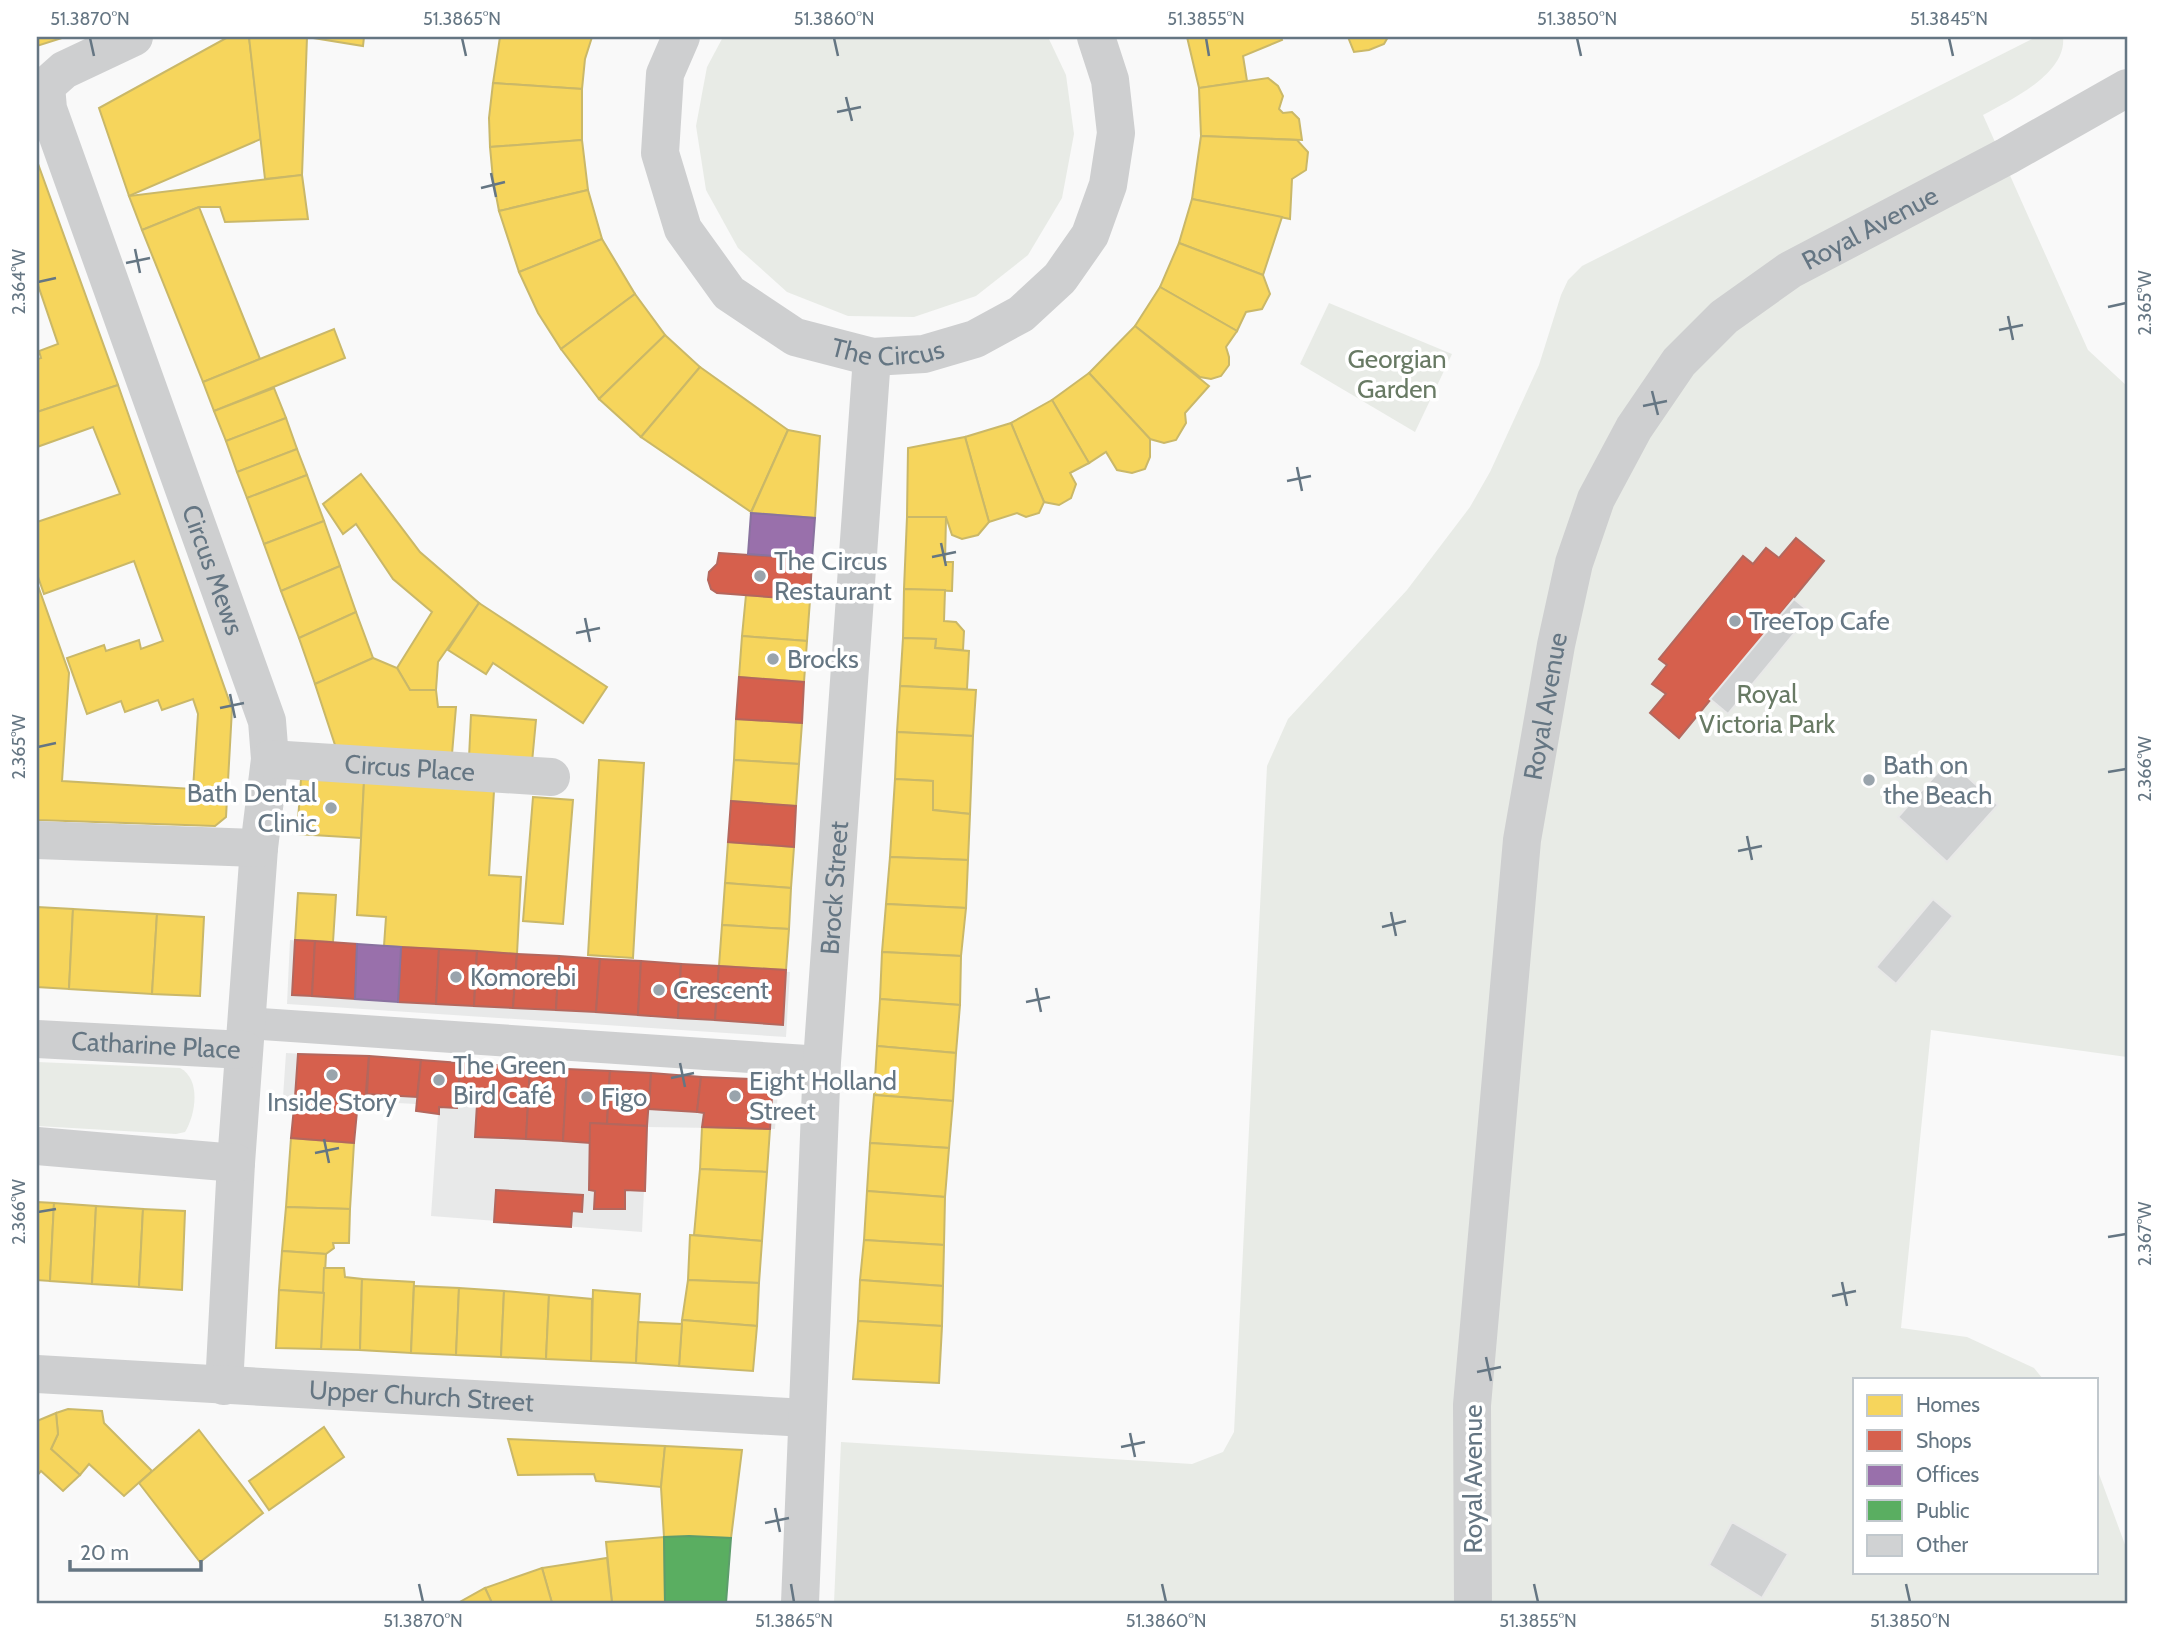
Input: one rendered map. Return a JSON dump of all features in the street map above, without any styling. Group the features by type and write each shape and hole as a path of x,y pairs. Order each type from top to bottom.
{"street":[{"name":"Circus Mews","path":"134,37 64,70 46,86 48,109 267,721 270,759 259,848 246,1037"},
{"name":"The Circus","path":"681,37 665,74 660,153 682,229 729,293 795,337 872,357 924,354 975,339 1021,314 1060,278 1090,234 1108,186 1116,133 1111,80 1096,37"},
{"name":"Royal Avenue","path":"1473,1603 1472,1405 1522,840 1556,645 1574,563 1596,499 1634,428 1679,362 1724,317 1790,270 2007,156 2127,88"},
{"name":"Brock Street","path":"800,1603 822,1062 872,357"},
{"name":"Circus Place","path":"270,759 551,777"},
{"path":"37,840 259,848"},
{"path":"246,1037 822,1062"},
{"name":"Catharine Place","path":"37,1039 246,1037 223,1386"},
{"path":"37,1146 236,1163"},
{"name":"Upper Church Street","path":"41,1376 806,1418"}],"shaded area":[{"path":"290,940 790,972 786,1037 287,1004"},
{"path":"286,1053 779,1080 775,1129 647,1127 642,1232 431,1216 438,1114 416,1111 416,1104 283,1097"}],"green space":[{"path":"723,37 1048,37 1066,75 1074,134 1062,198 1028,255 976,296 914,317 848,316 787,292 738,248 706,190 696,126 707,67"},
{"name":"Royal Victoria Park","path":"2036,37 2063,37 2062,50 2047,74 1983,115 2088,350 2127,386 2127,1057 1931,1030 1901,1328 1967,1337 2034,1368 2042,1378 1853,1378 1853,1574 2098,1574 2098,1471 2127,1550 2127,1603 834,1603 841,1442 1192,1464 1223,1452 1234,1432 1267,766 1288,719 1407,590 1470,507 1490,472 1539,365 1561,295 1568,280 1582,266"},
{"name":"Georgian Garden","path":"1329,303 1452,354 1415,432 1300,364"},
{"path":"37,1062 180,1068 187,1073 194,1088 194,1107 189,1125 185,1132 176,1134 37,1126"}],"building: Homes":[{"path":"37,37 65,37 37,46"},
{"path":"228,37 249,37 261,139 129,196 99,108"},
{"path":"249,37 307,37 302,175 265,179"},
{"path":"307,37 364,37 363,46"},
{"path":"500,37 592,37 585,59 582,89 493,83"},
{"path":"1187,37 1281,37 1282,40 1243,56 1247,81 1199,88"},
{"path":"1348,37 1388,37 1384,44 1354,52"},
{"path":"1268,78 1278,86 1283,96 1279,109 1283,113 1292,112 1299,119 1302,140 1201,136 1199,88"},
{"path":"493,83 582,89 582,140 490,147 489,118"},
{"path":"1201,136 1297,140 1308,152 1306,170 1292,179 1290,219 1192,199"},
{"path":"582,140 588,190 499,211 490,147"},
{"path":"37,161 118,385 37,412 37,359 41,358 39,351 58,344 37,282"},
{"path":"302,175 308,219 225,222 220,207 199,207 142,230 129,196"},
{"path":"588,190 602,239 519,272 499,211"},
{"path":"1192,199 1282,217 1263,275 1179,243"},
{"path":"199,207 260,359 203,382 142,230"},
{"path":"602,239 635,294 561,349 538,313 519,272"},
{"path":"1179,243 1263,275 1270,294 1262,309 1246,312 1237,331 1160,287"},
{"path":"1160,287 1237,331 1226,347 1229,365 1221,376 1211,379 1200,377 1135,326"},
{"path":"635,294 665,335 599,399 561,349"},
{"path":"1135,326 1209,386 1185,413 1186,423 1176,440 1164,443 1150,439 1089,373"},
{"path":"334,329 345,358 214,411 203,382"},
{"path":"665,335 700,367 641,437 599,399"},
{"path":"700,367 788,430 751,512 641,437"},
{"path":"1089,373 1150,439 1150,457 1145,469 1132,473 1117,470 1106,452 1089,463 1052,400"},
{"path":"118,385 232,709 226,817 215,826 37,820 37,583 69,673 62,781 193,789 198,714 193,699 162,710 158,700 125,712 121,701 87,714 67,658 104,645 106,651 139,640 141,649 163,641 134,561 44,594 37,574 37,522 120,494 93,427 37,447 37,412"},
{"path":"274,388 286,418 226,441 214,411"},
{"path":"1052,400 1089,463 1070,473 1076,484 1071,498 1059,505 1044,502 1011,423"},
{"path":"286,418 297,449 237,472 226,441"},
{"path":"1011,423 1044,502 1039,513 1026,517 1017,513 989,522 965,437"},
{"path":"788,430 820,436 815,518 751,513"},
{"path":"965,437 989,522 978,535 962,539 952,535 946,517 907,517 908,448"},
{"path":"297,449 307,475 247,498 237,472"},
{"path":"361,474 420,552 479,603 438,662 436,690 410,690 397,668 432,612 393,579 356,524 343,534 323,504"},
{"path":"307,475 324,521 264,544 247,498"},
{"path":"907,517 946,517 945,562 953,562 952,591 904,589"},
{"path":"324,521 340,566 281,591 264,544"},
{"path":"340,566 356,612 299,638 281,591"},
{"path":"904,589 945,590 944,621 956,622 964,631 963,650 935,648 936,639 903,638"},
{"path":"746,595 810,600 807,641 742,636"},
{"path":"479,603 607,687 583,723 493,663 486,674 448,650"},
{"path":"356,612 373,658 315,684 299,638"},
{"name":"Brocks","path":"742,636 807,641 804,682 739,677"},
{"path":"903,638 936,639 935,648 969,651 967,689 900,686"},
{"path":"373,658 397,668 410,690 436,690 438,707 456,707 452,754 337,751 315,684"},
{"path":"900,686 976,690 973,736 897,732"},
{"path":"471,715 536,720 532,762 469,758"},
{"path":"736,719 802,723 799,764 734,760"},
{"path":"897,732 973,736 970,814 933,810 933,781 895,779"},
{"path":"599,760 644,763 633,958 588,955"},
{"path":"734,760 799,764 796,806 731,801"},
{"name":"Bath Dental Clinic","path":"301,779 364,782 361,838 297,834"},
{"path":"895,779 933,781 933,810 970,814 968,860 890,857"},
{"path":"364,782 494,791 489,875 521,877 517,954 384,946 386,917 357,915"},
{"path":"533,797 573,800 563,924 523,921"},
{"path":"728,842 794,847 791,888 725,883"},
{"path":"890,857 968,860 966,908 886,904"},
{"path":"725,883 791,888 789,929 722,925"},
{"path":"298,893 336,895 333,942 295,940"},
{"path":"886,904 966,908 961,956 882,952"},
{"path":"37,907 73,909 69,989 37,987"},
{"path":"73,909 157,914 152,994 69,989"},
{"path":"157,914 204,917 200,996 152,994"},
{"path":"722,925 789,929 786,970 719,966"},
{"path":"882,952 961,956 960,1005 880,999"},
{"path":"880,999 960,1005 956,1053 877,1046"},
{"path":"877,1046 956,1053 953,1101 874,1095"},
{"path":"874,1095 953,1101 949,1148 870,1143"},
{"path":"702,1127 770,1129 767,1172 700,1169"},
{"path":"291,1138 354,1143 350,1209 286,1207"},
{"path":"870,1143 949,1148 945,1197 867,1191"},
{"path":"700,1169 767,1172 762,1241 694,1235"},
{"path":"867,1191 945,1197 944,1245 864,1240"},
{"path":"37,1202 54,1203 50,1281 37,1280"},
{"path":"54,1203 96,1206 92,1284 50,1281"},
{"path":"96,1206 143,1209 139,1287 92,1284"},
{"path":"286,1207 350,1209 349,1243 333,1243 334,1248 326,1254 282,1251"},
{"path":"143,1209 185,1211 182,1290 139,1287"},
{"path":"690,1235 762,1241 759,1283 688,1280"},
{"path":"864,1240 944,1245 943,1286 860,1280"},
{"path":"282,1251 326,1254 324,1293 279,1290"},
{"path":"324,1268 344,1268 345,1277 362,1279 360,1350 321,1349"},
{"path":"362,1279 414,1282 411,1353 360,1350"},
{"path":"688,1280 759,1283 757,1326 682,1320"},
{"path":"860,1280 943,1286 942,1326 858,1321"},
{"path":"414,1286 459,1288 456,1355 411,1353"},
{"path":"459,1288 504,1291 501,1357 456,1355"},
{"path":"279,1290 324,1293 321,1349 276,1348"},
{"path":"593,1290 640,1294 636,1363 591,1361"},
{"path":"504,1291 549,1295 546,1359 501,1357"},
{"path":"549,1295 592,1299 591,1361 546,1359"},
{"path":"682,1320 757,1326 753,1371 679,1366"},
{"path":"858,1321 942,1326 939,1383 853,1379"},
{"path":"638,1322 682,1324 679,1366 636,1363"},
{"path":"68,1409 102,1411 104,1423 152,1471 124,1496 89,1464 80,1475 51,1449 58,1434 56,1413"},
{"path":"56,1413 58,1434 51,1449 80,1475 63,1491 41,1471 37,1476 37,1421"},
{"path":"324,1427 344,1457 269,1510 249,1481"},
{"path":"199,1430 263,1513 200,1562 139,1483"},
{"path":"508,1439 665,1446 661,1487 596,1481 594,1474 518,1475"},
{"path":"665,1446 742,1450 731,1538 664,1537 661,1487"},
{"path":"664,1537 665,1603 612,1603 606,1542"},
{"path":"607,1558 612,1603 552,1603 542,1568"},
{"path":"542,1568 552,1603 492,1603 485,1588"},
{"path":"485,1588 492,1603 458,1603"}],"building: Shops":[{"path":"1796,538 1824,561 1679,738 1650,713 1666,694 1652,684 1667,665 1659,659 1743,556 1753,564 1766,548 1779,558"},
{"name":"The Circus Restaurant","path":"719,553 812,559 810,600 717,593 711,589 708,580 709,572 717,564"},
{"path":"739,677 804,682 802,723 736,719"},
{"path":"731,801 796,806 794,847 728,842"},
{"path":"295,940 315,941 312,996 292,995"},
{"path":"315,941 357,944 355,999 312,996"},
{"path":"401,947 439,949 436,1004 398,1002"},
{"name":"Komorebi","path":"439,949 477,951 474,1006 436,1004"},
{"path":"477,951 517,954 513,1008 474,1006"},
{"path":"517,954 559,956 556,1010 513,1008"},
{"path":"559,956 600,959 596,1012 556,1010"},
{"path":"600,959 641,961 638,1015 596,1012"},
{"name":"Crescent","path":"641,961 681,964 678,1018 638,1015"},
{"path":"681,964 719,966 715,1020 678,1018"},
{"path":"719,966 786,970 783,1025 715,1020"},
{"name":"Inside Story","path":"298,1054 369,1056 365,1102 295,1097"},
{"path":"369,1056 421,1060 417,1097 367,1094"},
{"name":"The Green Bird Café","path":"421,1060 460,1063 457,1108 439,1107 439,1114 416,1111"},
{"path":"460,1063 530,1067 526,1139 475,1137 477,1104 458,1103"},
{"path":"530,1067 567,1069 563,1141 526,1139"},
{"name":"Figo","path":"567,1069 610,1071 607,1124 590,1123 590,1143 563,1141"},
{"path":"610,1071 651,1073 647,1126 607,1124"},
{"path":"651,1073 701,1077 697,1112 649,1109"},
{"name":"Eight Holland Street","path":"701,1077 773,1080 770,1129 702,1127 704,1113 697,1112"},
{"path":"295,1097 358,1101 354,1143 291,1138"},
{"path":"590,1123 647,1126 645,1191 625,1190 625,1209 594,1209 595,1191 589,1190"},
{"path":"496,1190 583,1195 582,1212 572,1211 571,1227 494,1222"}],"building: Offices":[{"path":"751,513 815,518 812,559 748,554"},
{"path":"357,944 401,947 398,1002 355,999"}],"building: Public":[{"path":"664,1537 731,1538 726,1603 665,1603"}],"building: Other":[{"path":"1794,599 1811,613 1728,714 1710,699"},
{"path":"1949,760 1998,805 1947,862 1898,817"},
{"path":"1933,899 1953,916 1896,984 1876,967"},
{"path":"1732,1522 1788,1554 1762,1598 1709,1565"}],"place":[{"name":"The Circus Restaurant","path":"760,576"},
{"name":"TreeTop Cafe","path":"1735,621"},
{"name":"Brocks","path":"773,659"},
{"name":"Bath on the Beach","path":"1869,780"},
{"name":"Bath Dental Clinic","path":"331,808"},
{"name":"Komorebi","path":"456,977"},
{"name":"Crescent","path":"659,990"},
{"name":"Inside Story","path":"332,1075"},
{"name":"The Green Bird Café","path":"439,1080"},
{"name":"Eight Holland Street","path":"735,1096"},
{"name":"Figo","path":"587,1097"}]}
